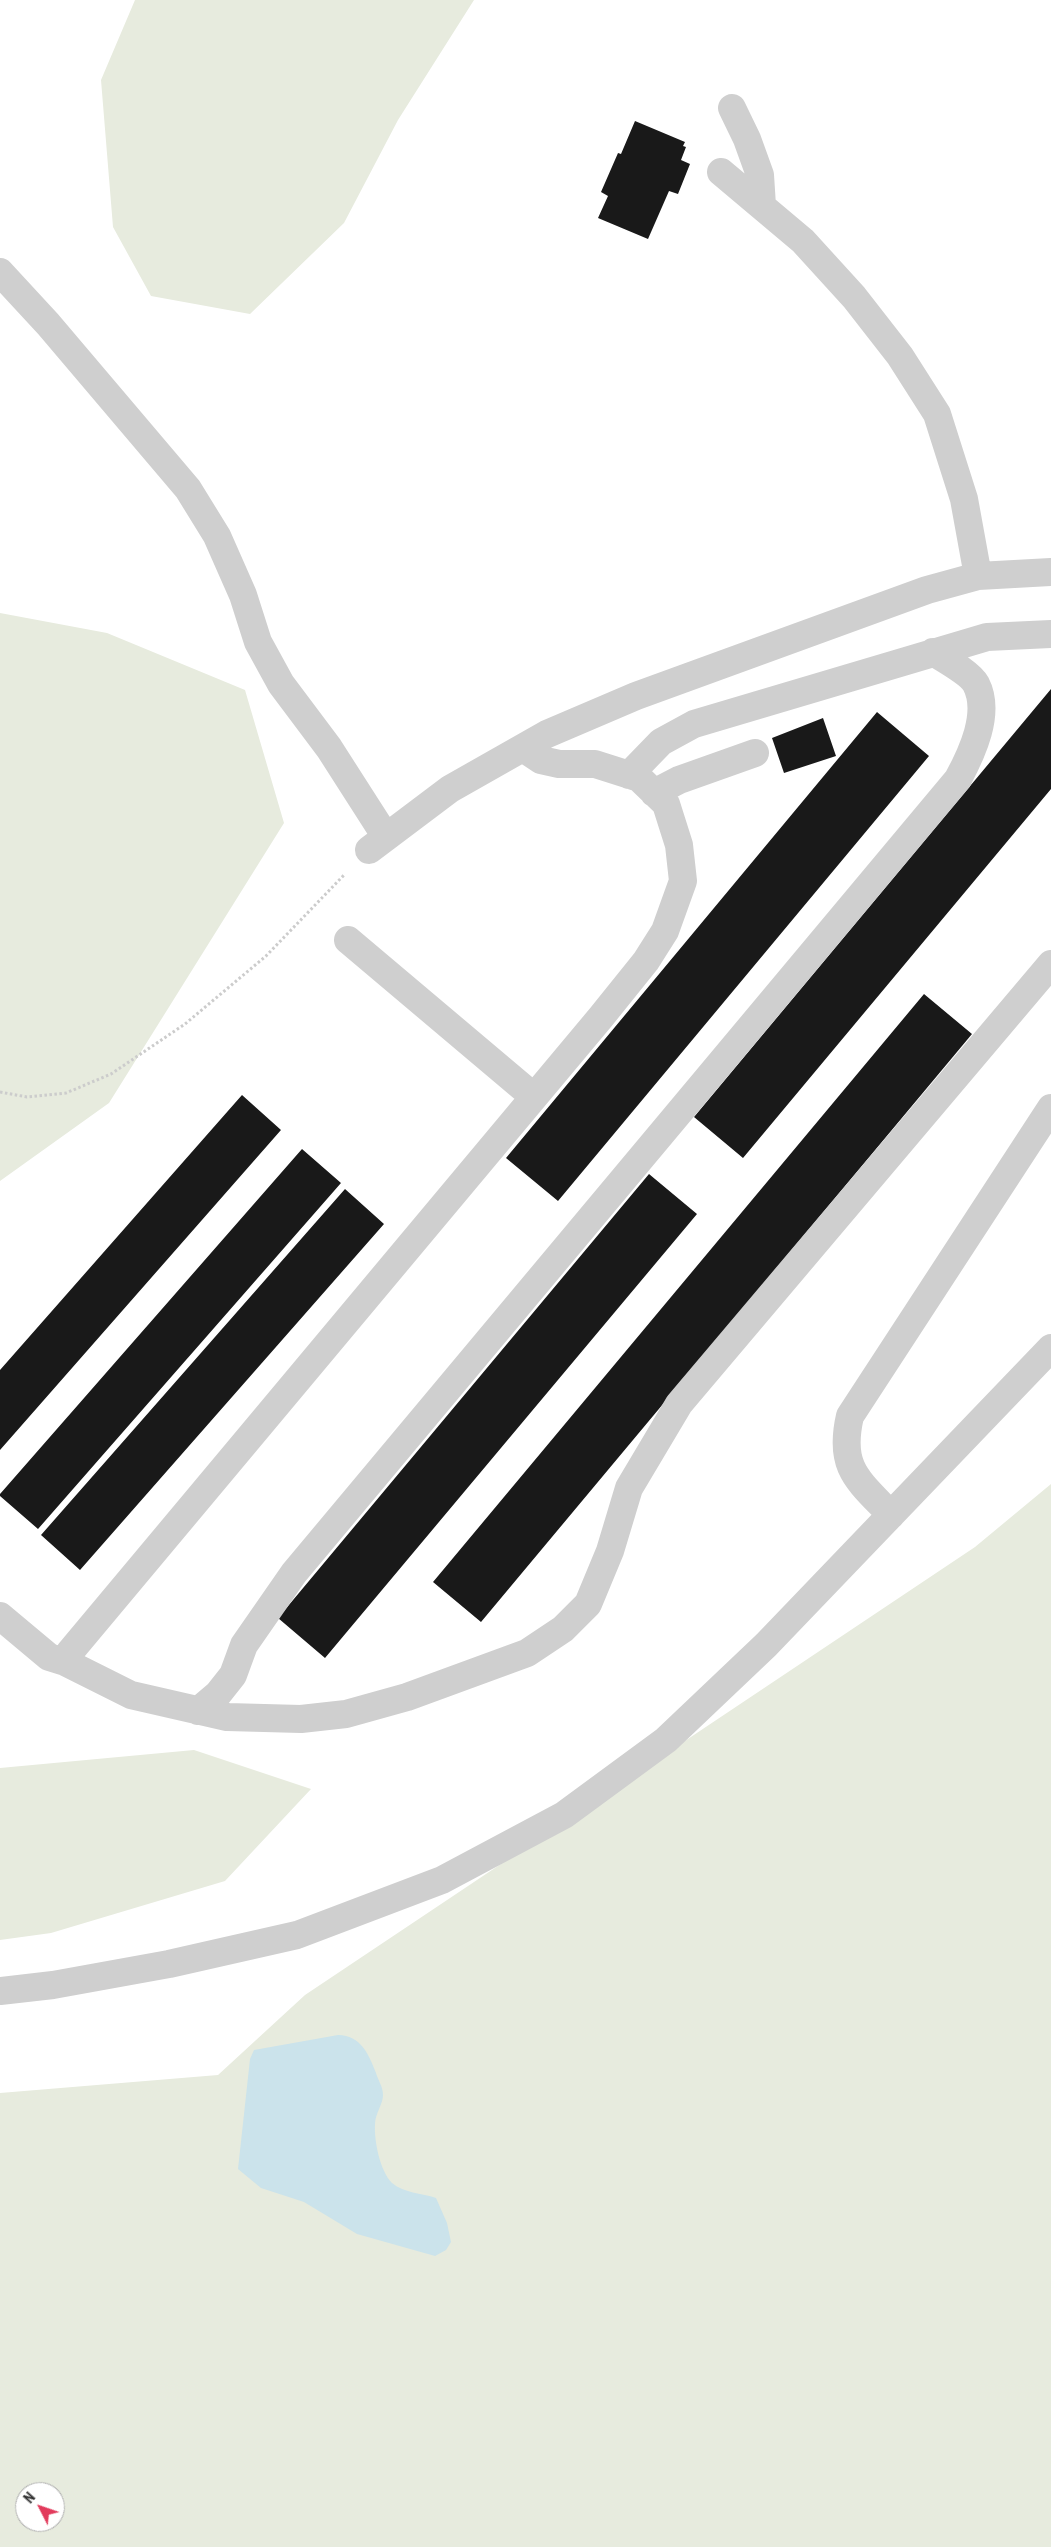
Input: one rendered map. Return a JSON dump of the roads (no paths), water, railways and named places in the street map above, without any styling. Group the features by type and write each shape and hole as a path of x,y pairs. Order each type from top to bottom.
{"street":[{"path":"732,108 747,139 760,175 762,206"},
{"path":"721,172 803,241 854,297 900,356 937,414 964,498 978,576"},
{"path":"0,272 48,324 188,490 217,536 243,595 258,642 281,684 328,748 378,843 450,790 547,734 636,696 927,590 978,576 1051,572"},
{"path":"629,775 661,742 694,724 987,637 1051,634"},
{"path":"198,1711 218,1694 233,1675 244,1645 294,1573 958,779 972,753 980,720 981,704 976,683 933,652"},
{"path":"65,1662 70,1652 640,968 665,930 683,881 679,845 666,804 639,778 595,764 560,764 541,760 523,748"},
{"path":"654,793 679,780 756,753"},
{"path":"348,940 534,1097"},
{"path":"0,1616 49,1657 65,1662 131,1695 227,1717 301,1719 346,1714 407,1697 528,1653 563,1629 588,1604 610,1551 629,1488 680,1404 1051,964"},
{"path":"891,1514 859,1482 846,1457 850,1416 1051,1108"},
{"path":"0,1991 53,1985 159,1966 297,1935 366,1911 451,1875 564,1815 666,1740 766,1645 1051,1348"}],"water":[{"path":"338,2035 353,2038 363,2047 381,2086 383,2098 375,2120 375,2131 381,2164 388,2178 402,2189 436,2198 447,2223 451,2242 446,2250 435,2256 357,2234 304,2202 261,2188 238,2169 250,2059 254,2050"}]}
